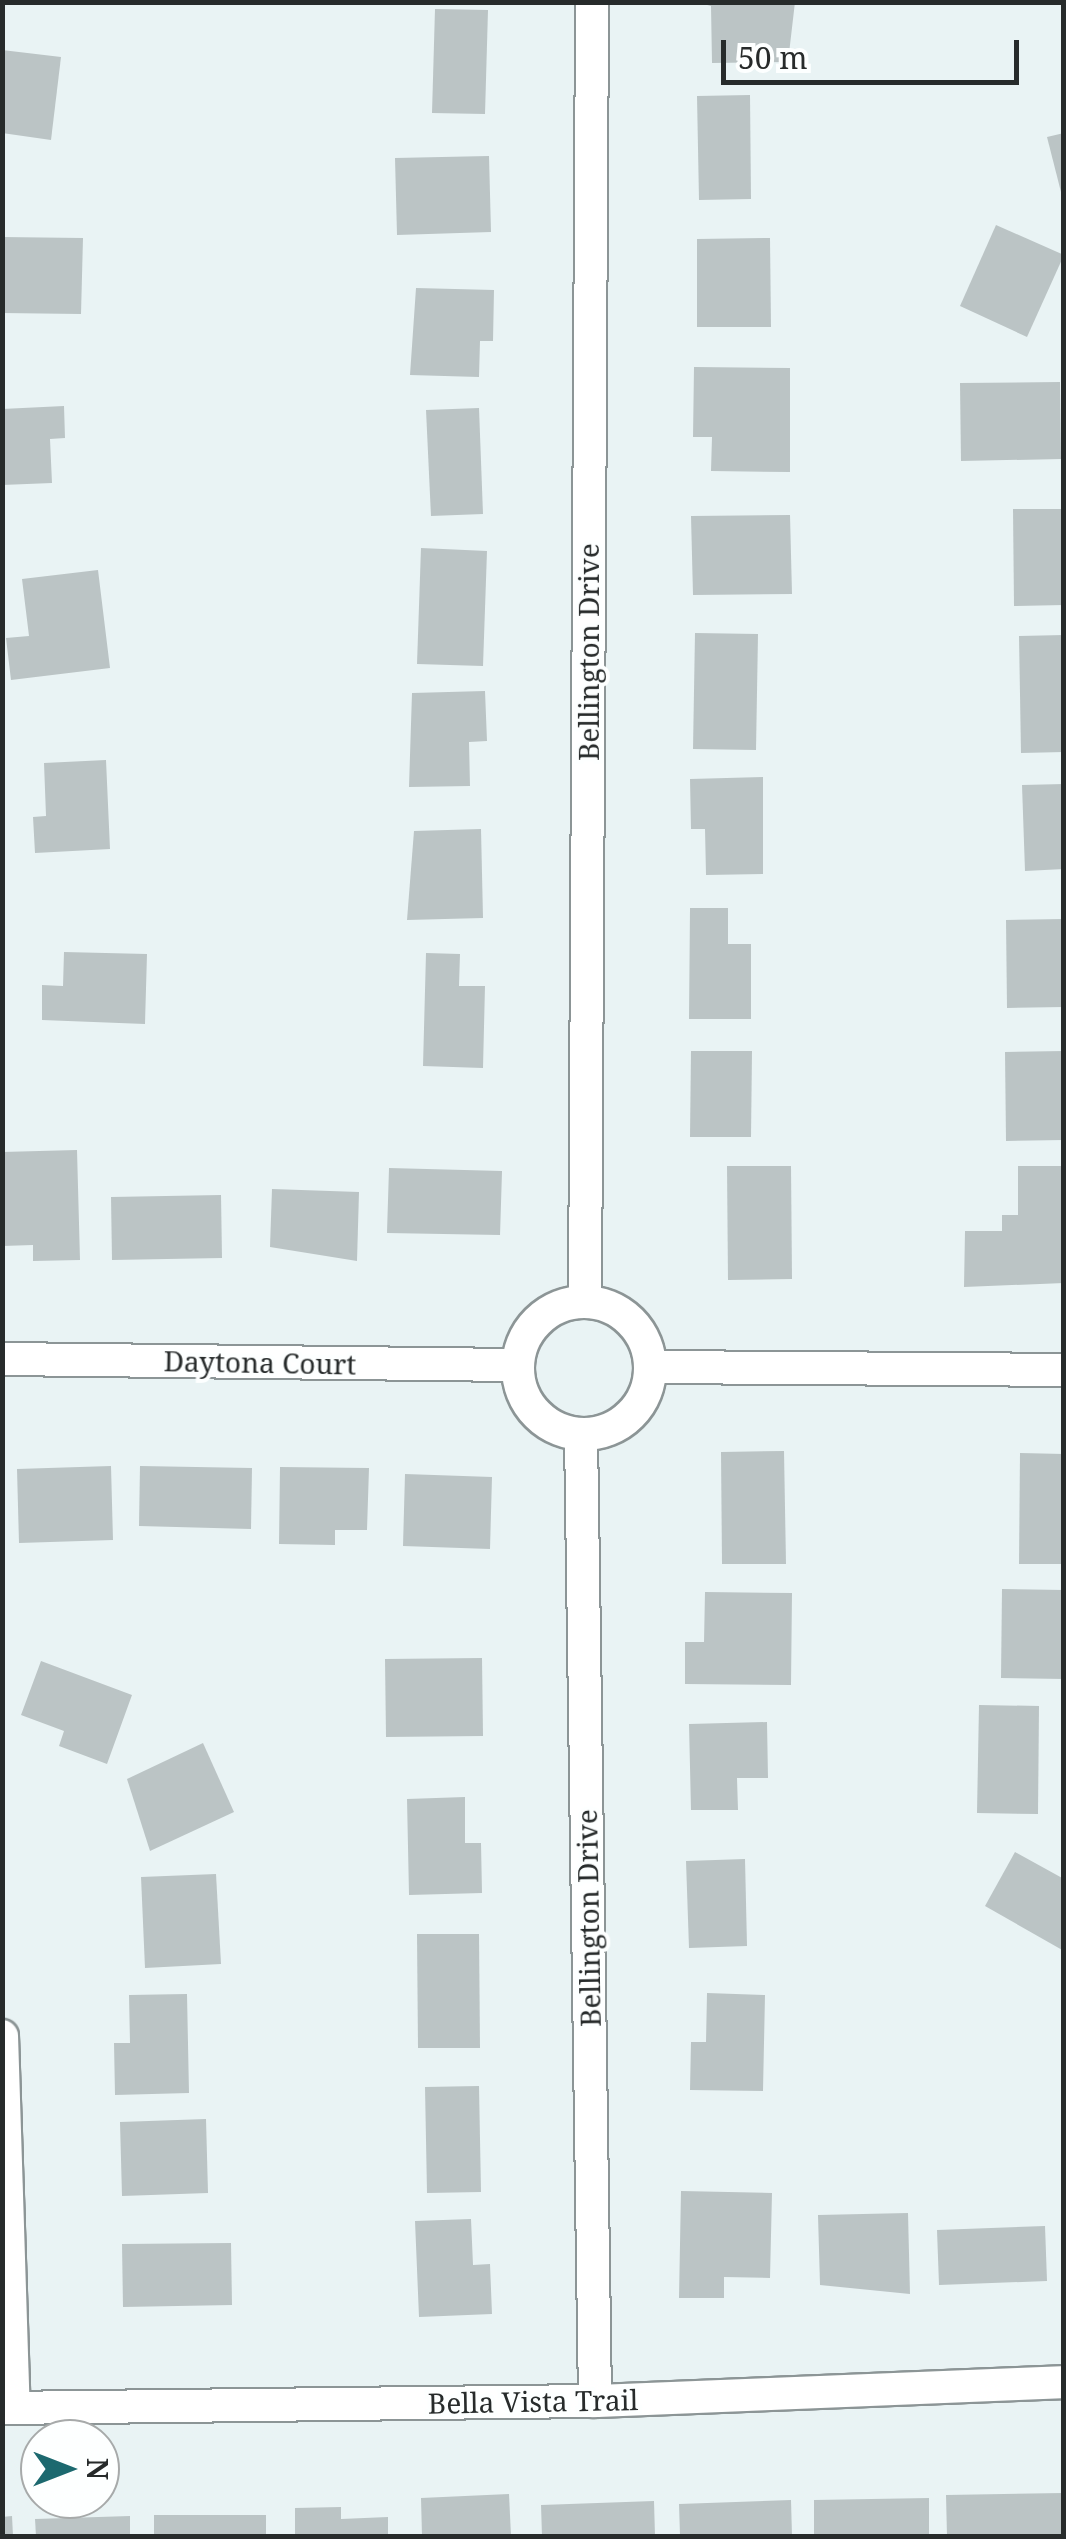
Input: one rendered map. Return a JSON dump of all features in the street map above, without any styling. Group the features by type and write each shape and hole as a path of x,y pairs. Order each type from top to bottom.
{"street":[{"name":"Bellington Drive","path":"585,1302 592,2"},
{"path":"585,1302 632,1320 650,1367 628,1418 582,1434 530,1407 518,1365 533,1325 585,1302"},
{"name":"Daytona Court","path":"2,1359 518,1365"},
{"path":"650,1367 1064,1370"},
{"name":"Bellington Drive","path":"582,1434 594,2401"},
{"path":"2,2036 8,2408"},
{"name":"Bella Vista Trail","path":"8,2408 594,2401 1064,2382"}],"building":[{"path":"696,2 795,2 788,62 712,63 711,6"},
{"path":"435,9 488,10 485,114 432,113"},
{"path":"2,50 61,57 51,140 2,133"},
{"path":"750,95 751,199 699,200 697,96"},
{"path":"1064,133 1064,196 1062,196 1047,137"},
{"path":"489,156 491,232 397,235 395,158"},
{"path":"996,225 1064,255 1027,337 960,306"},
{"path":"2,237 83,238 81,314 2,313"},
{"path":"770,238 771,327 697,327 697,239"},
{"path":"416,288 494,290 493,341 480,341 479,377 410,375"},
{"path":"694,367 790,368 790,472 711,471 712,437 693,437"},
{"path":"1060,382 1061,459 961,461 960,383"},
{"path":"64,406 65,438 50,439 52,483 2,485 2,409"},
{"path":"479,408 483,514 431,516 426,410"},
{"path":"1013,509 1064,509 1064,605 1014,606"},
{"path":"790,515 792,594 693,595 691,516"},
{"path":"421,548 487,551 483,666 417,664"},
{"path":"98,570 110,668 11,680 6,638 29,636 22,579"},
{"path":"695,633 758,634 756,750 693,749"},
{"path":"1064,635 1064,752 1021,753 1019,636"},
{"path":"485,691 487,741 469,742 470,786 409,787 412,693"},
{"path":"106,760 110,849 35,853 33,817 46,816 44,763"},
{"path":"763,777 763,874 706,875 705,829 691,829 690,779"},
{"path":"1064,784 1064,869 1025,871 1022,785"},
{"path":"481,829 483,918 407,920 414,831"},
{"path":"690,908 728,908 728,944 751,944 751,1019 689,1019"},
{"path":"1064,919 1064,1007 1007,1008 1006,920"},
{"path":"64,952 147,954 145,1024 42,1020 42,985 63,986"},
{"path":"426,953 460,954 459,986 485,986 483,1068 423,1066"},
{"path":"691,1051 752,1051 751,1137 690,1137"},
{"path":"1064,1051 1064,1140 1006,1141 1005,1052"},
{"path":"77,1150 80,1260 33,1261 33,1245 2,1246 2,1152"},
{"path":"727,1166 791,1166 792,1279 728,1280"},
{"path":"1018,1166 1064,1166 1064,1283 964,1287 965,1231 1002,1231 1002,1215 1018,1215"},
{"path":"389,1168 502,1171 500,1235 387,1233"},
{"path":"272,1189 359,1192 357,1261 270,1247"},
{"path":"221,1195 222,1258 112,1260 111,1197"},
{"path":"784,1451 786,1564 722,1564 721,1452"},
{"path":"1020,1453 1064,1454 1064,1564 1019,1564"},
{"path":"111,1466 113,1540 19,1543 17,1469"},
{"path":"140,1466 252,1468 251,1529 139,1526"},
{"path":"280,1467 369,1468 367,1530 335,1530 335,1545 279,1544"},
{"path":"405,1474 492,1477 490,1549 403,1546"},
{"path":"1002,1589 1064,1590 1064,1679 1001,1678"},
{"path":"705,1592 792,1593 791,1685 685,1684 685,1642 704,1642"},
{"path":"482,1658 483,1736 386,1737 385,1659"},
{"path":"41,1661 132,1695 107,1764 59,1746 64,1731 21,1715"},
{"path":"979,1705 1039,1706 1038,1814 977,1813"},
{"path":"767,1722 768,1778 737,1778 738,1810 691,1810 689,1724"},
{"path":"203,1743 234,1812 150,1851 127,1779"},
{"path":"465,1797 465,1843 481,1843 482,1893 409,1895 407,1799"},
{"path":"1015,1852 1064,1879 1064,1951 985,1906"},
{"path":"745,1859 747,1946 689,1948 686,1861"},
{"path":"216,1874 221,1964 145,1968 141,1877"},
{"path":"417,1934 479,1934 480,2048 418,2048"},
{"path":"707,1993 765,1995 763,2091 690,2090 691,2042 706,2042"},
{"path":"187,1994 189,2093 115,2095 114,2043 130,2043 129,1995"},
{"path":"479,2086 481,2192 427,2193 425,2087"},
{"path":"206,2119 208,2193 122,2196 120,2122"},
{"path":"681,2191 772,2193 770,2278 724,2277 724,2298 679,2298"},
{"path":"908,2213 910,2294 820,2285 818,2215"},
{"path":"471,2219 473,2265 490,2264 492,2314 419,2317 415,2221"},
{"path":"1045,2226 1047,2281 939,2285 937,2230"},
{"path":"231,2243 232,2305 123,2307 122,2244"},
{"path":"1063,2493 1064,2536 947,2536 946,2495"},
{"path":"509,2494 511,2536 422,2536 421,2498"},
{"path":"929,2498 929,2536 814,2536 814,2500"},
{"path":"791,2500 792,2536 680,2536 679,2504"},
{"path":"654,2501 655,2536 542,2536 541,2505"},
{"path":"341,2507 341,2519 388,2517 388,2536 295,2536 295,2508"},
{"path":"154,2515 266,2515 266,2536 154,2536"},
{"path":"12,2516 13,2536 2,2536 2,2517"},
{"path":"130,2516 130,2536 36,2536 35,2519"}]}
